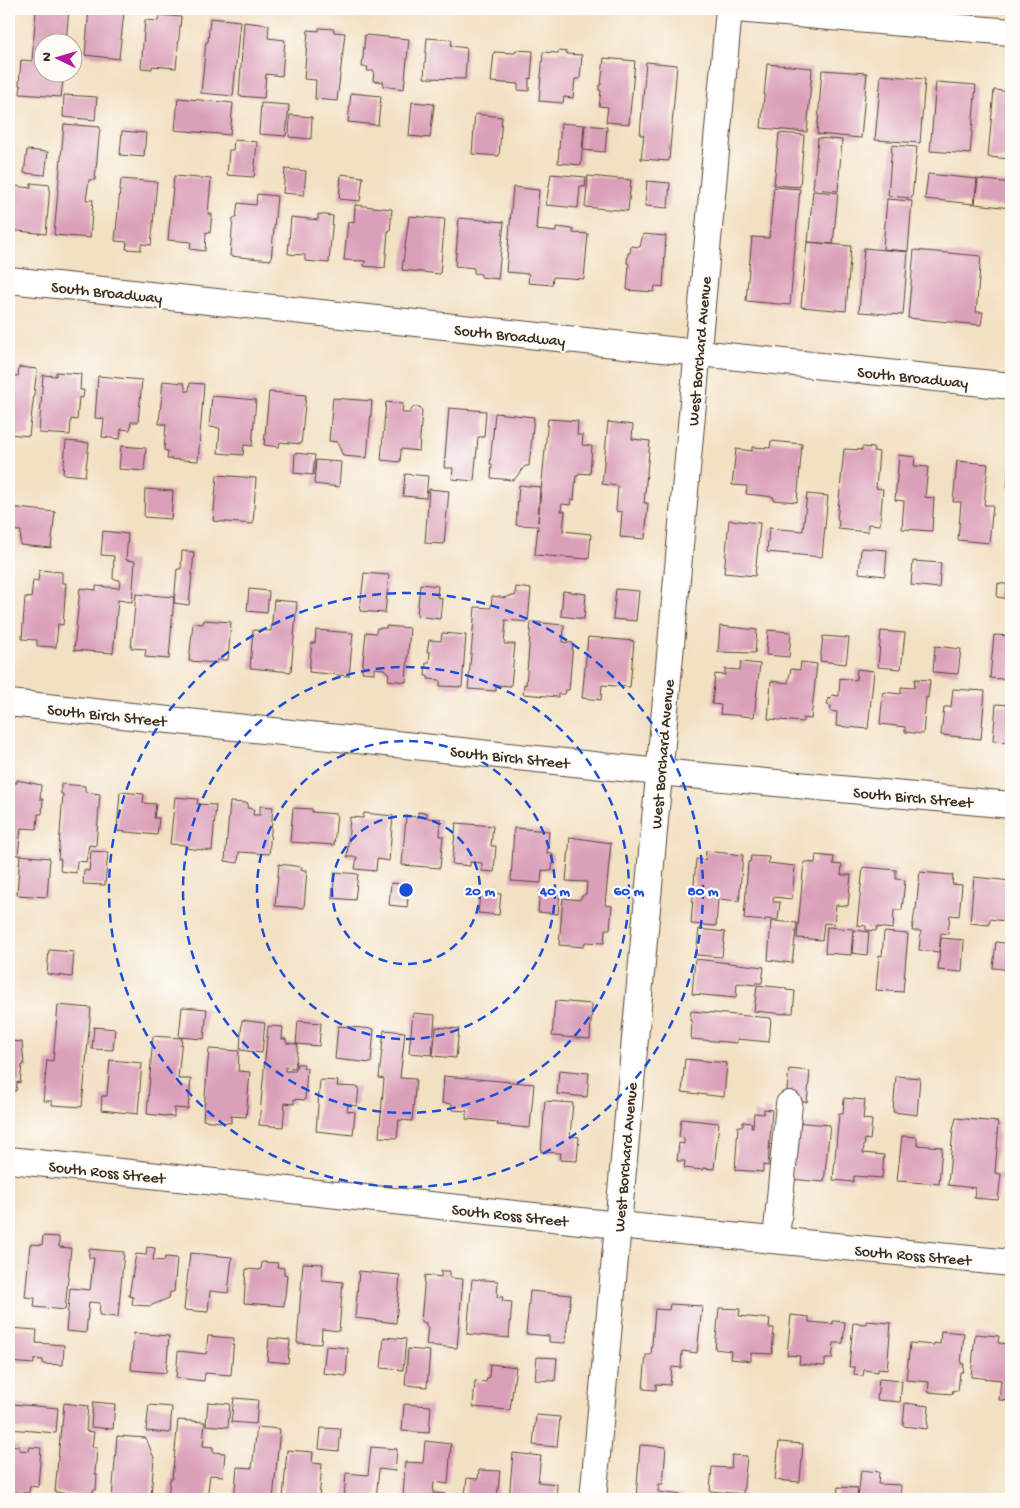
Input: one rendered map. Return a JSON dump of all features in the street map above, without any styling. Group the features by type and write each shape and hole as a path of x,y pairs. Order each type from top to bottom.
{"street":[{"name":"West Borchard Avenue","path":"593,1499 729,9"},
{"path":"736,9 910,16 1011,32"},
{"name":"South Broadway","path":"9,280 1011,386"},
{"name":"South Birch Street","path":"9,703 659,772 1011,806"},
{"path":"776,1240 789,1104"},
{"name":"South Ross Street","path":"9,1160 618,1226 1011,1263"}],"building":[{"path":"36,9 69,9 67,32 34,32"},
{"path":"89,9 124,12 119,59 85,55"},
{"path":"159,15 181,17 176,68 152,66 152,69 141,68 145,20 158,21"},
{"path":"210,18 240,21 233,96 201,93"},
{"path":"244,22 269,25 268,38 285,40 282,76 266,74 264,98 239,96"},
{"path":"319,28 334,29 334,32 345,33 337,101 315,99 316,80 304,79 308,30 319,31"},
{"path":"365,35 409,39 404,89 383,86 384,82 373,81 374,71 367,71 368,67 362,67"},
{"path":"427,38 452,40 451,46 467,48 465,79 424,78"},
{"path":"516,50 533,51 529,91 518,90 518,84 491,82 494,52 515,53"},
{"path":"559,51 567,52 567,54 582,55 580,79 575,79 573,98 564,97 563,103 539,101 543,52 558,53"},
{"path":"604,58 635,61 629,124 606,122 608,107 599,106 601,91 599,90 599,85 601,85"},
{"path":"21,60 32,61 32,82 63,82 61,97 20,94"},
{"path":"646,62 677,65 669,161 641,159 644,135 640,135"},
{"path":"767,64 812,68 807,132 761,128"},
{"path":"822,70 867,73 861,138 817,134"},
{"path":"881,75 925,79 920,143 875,140"},
{"path":"936,82 976,85 970,154 930,151"},
{"path":"994,90 1011,92 1011,159 988,157"},
{"path":"351,93 381,96 378,125 348,122"},
{"path":"64,95 97,97 95,120 63,117"},
{"path":"178,98 233,103 230,135 175,130"},
{"path":"412,102 434,104 430,138 409,136"},
{"path":"261,103 289,105 286,136 259,134"},
{"path":"475,114 502,117 499,156 472,154"},
{"path":"290,115 312,117 311,139 289,137"},
{"path":"561,123 584,125 581,165 558,163"},
{"path":"64,124 100,127 95,180 89,180 86,200 93,200 90,238 54,235"},
{"path":"585,125 607,127 605,152 583,150"},
{"path":"122,131 146,133 144,157 120,155"},
{"path":"779,133 804,135 800,187 774,185"},
{"path":"818,138 842,140 838,191 813,189"},
{"path":"234,140 257,142 254,177 227,175 229,150 233,150"},
{"path":"892,145 917,147 912,198 888,196"},
{"path":"27,150 48,152 45,175 24,173"},
{"path":"285,169 306,171 304,195 283,193"},
{"path":"341,174 363,177 360,201 339,199"},
{"path":"551,174 586,177 585,187 580,186 578,208 546,205"},
{"path":"928,174 977,179 974,204 925,199"},
{"path":"174,176 211,179 208,214 212,214 210,233 206,232 205,251 190,249 191,242 168,240"},
{"path":"588,176 631,180 628,211 585,207"},
{"path":"121,179 157,182 151,245 141,244 141,250 126,249 127,242 115,241"},
{"path":"978,179 1011,183 1011,208 975,204"},
{"path":"647,181 670,183 668,208 645,206"},
{"path":"31,183 50,185 46,234 9,230 10,214 14,214 15,201 11,201 13,186 31,188"},
{"path":"513,187 539,190 536,230 556,232 556,227 573,229 573,233 588,234 584,279 553,277 552,285 528,283 529,274 506,272"},
{"path":"774,187 800,189 790,305 746,301 752,237 769,238"},
{"path":"813,191 838,193 833,244 808,242"},
{"path":"257,194 277,196 271,260 230,256 233,218 236,218 238,203 256,205"},
{"path":"887,199 912,201 908,251 883,249"},
{"path":"355,205 392,209 385,268 364,266 365,261 344,260 348,222 354,223"},
{"path":"318,214 333,216 329,263 305,261 305,255 288,254 291,217 318,220"},
{"path":"409,216 445,219 440,274 402,270"},
{"path":"459,218 504,222 498,279 481,277 481,274 474,273 474,268 455,266"},
{"path":"643,234 666,236 663,287 655,286 654,292 627,290 628,253 630,253 631,246 640,247"},
{"path":"807,242 851,246 846,311 801,307"},
{"path":"864,248 908,252 903,315 859,312"},
{"path":"914,250 981,256 976,312 983,312 981,325 908,318"},
{"path":"19,367 37,369 29,436 9,434 9,375 18,376"},
{"path":"56,372 81,374 80,390 84,390 83,398 79,397 77,420 71,419 70,435 39,433 43,375 56,376"},
{"path":"98,376 142,380 138,422 131,422 130,430 121,429 120,439 102,437 104,419 95,418"},
{"path":"163,381 184,383 186,391 189,391 190,383 204,384 198,461 167,459 168,451 164,450 166,424 159,424"},
{"path":"269,392 306,395 301,444 280,442 279,447 264,445"},
{"path":"212,396 256,400 252,446 244,445 243,455 218,453 220,428 209,427"},
{"path":"333,398 372,401 367,458 343,456 337,442 329,441"},
{"path":"386,402 403,404 402,413 410,413 414,407 420,407 422,411 419,451 401,449 400,462 381,460"},
{"path":"449,408 486,411 484,437 478,437 474,481 452,479 453,468 444,468"},
{"path":"495,413 534,417 529,466 525,466 514,480 491,478 492,464 490,464"},
{"path":"548,419 578,421 577,435 583,435 582,445 592,446 590,474 579,473 576,476 574,500 572,499 571,505 562,504 561,511 565,511 563,531 591,534 589,559 535,555 538,526 516,525 519,485 540,487 538,522"},
{"path":"608,422 633,425 632,439 650,441 644,503 648,503 645,539 620,537 622,512 616,511 618,486 602,484"},
{"path":"66,441 89,443 85,476 63,474"},
{"path":"771,441 802,444 797,502 773,500 774,497 746,494 747,486 732,485 736,449 752,451 752,447 770,448"},
{"path":"121,446 146,448 144,471 119,469"},
{"path":"862,447 874,448 874,451 879,452 876,488 883,489 880,525 868,524 868,532 838,529 839,520 837,520 844,449 862,450"},
{"path":"295,453 315,455 313,475 294,473"},
{"path":"899,455 915,457 914,466 928,467 925,497 934,498 932,531 902,529 904,501 895,500"},
{"path":"316,460 341,462 339,487 314,484"},
{"path":"957,461 988,464 984,505 993,505 989,543 958,540 961,502 953,502"},
{"path":"1011,463 1011,488 1008,487"},
{"path":"405,474 428,476 426,498 403,496"},
{"path":"217,475 256,478 253,524 213,521"},
{"path":"145,489 173,491 171,519 144,517"},
{"path":"429,489 449,491 444,544 425,543"},
{"path":"807,494 828,496 822,557 767,552 769,528 803,531"},
{"path":"9,507 55,512 51,548 20,545 21,531 9,530"},
{"path":"729,520 760,523 755,576 724,573"},
{"path":"103,531 128,534 126,560 135,561 132,602 118,600 113,653 74,650 80,588 96,590 96,586 119,588 120,580 113,579 114,556 101,555"},
{"path":"861,548 887,550 885,576 859,573"},
{"path":"182,551 194,552 189,605 174,603 177,569 181,569"},
{"path":"1010,558 1011,570 1009,570"},
{"path":"913,561 941,563 939,588 911,585"},
{"path":"39,570 62,572 62,583 66,583 63,625 58,624 56,647 37,646 37,640 22,639 25,597 31,598 33,580 38,581"},
{"path":"364,573 389,575 385,613 360,611"},
{"path":"998,583 1011,585 1011,599 997,597"},
{"path":"420,584 438,586 437,597 442,598 440,619 417,616"},
{"path":"516,587 531,589 528,622 505,620 504,644 515,644 511,686 496,685 496,691 468,689 475,607 491,608 492,596 507,598 507,596 515,596"},
{"path":"249,589 269,591 267,613 247,611"},
{"path":"616,589 639,591 636,621 613,619"},
{"path":"563,591 586,594 584,619 561,616"},
{"path":"136,594 174,597 169,659 145,657 146,649 131,648"},
{"path":"9,598 13,598 10,630 9,630"},
{"path":"274,600 297,602 291,672 250,668 253,630 271,631"},
{"path":"204,620 231,622 228,660 217,660 217,663 189,661 193,623 203,624"},
{"path":"531,622 564,625 563,642 573,643 569,690 566,690 565,694 558,694 558,697 523,694 524,684 526,685"},
{"path":"386,626 410,628 406,682 388,680 389,674 384,669 374,668 374,673 362,672 366,632 376,633 377,628 386,628"},
{"path":"720,626 757,630 755,653 718,652"},
{"path":"316,630 353,633 349,676 309,672 312,643 315,643"},
{"path":"768,630 791,632 789,657 766,655"},
{"path":"881,631 905,633 901,669 878,667"},
{"path":"442,633 466,635 462,687 440,686 440,680 428,679 428,676 425,676 426,663 429,663 430,652 427,652 429,640 441,641"},
{"path":"994,635 1011,636 1011,680 990,678"},
{"path":"823,636 849,638 846,664 820,661"},
{"path":"588,637 634,641 630,687 602,685 601,700 582,698"},
{"path":"935,646 961,649 958,674 933,672"},
{"path":"741,662 760,664 754,717 720,714 721,705 712,704 715,674 725,675 725,669 740,670"},
{"path":"801,662 817,664 811,719 803,718 803,722 768,719 771,681 788,683 791,669 800,670"},
{"path":"857,669 874,671 868,729 836,726 837,712 830,711 831,706 827,705 828,698 831,699 832,695 839,696 840,678 856,680"},
{"path":"915,679 930,680 928,698 926,697 923,734 905,732 905,727 880,724 883,692 901,694 901,687 914,688"},
{"path":"953,689 985,691 981,739 941,735 944,707 951,707"},
{"path":"996,704 1011,705 1011,742 993,741"},
{"path":"17,780 41,785 40,799 43,799 42,814 38,814 37,829 21,828 18,855 9,854 9,782 17,783"},
{"path":"61,784 85,786 85,792 100,794 96,846 89,845 86,862 77,861 76,873 60,871 61,859 58,859 63,794 61,794"},
{"path":"120,792 144,794 143,803 156,804 154,818 159,818 157,835 117,831"},
{"path":"175,797 198,799 197,804 216,805 212,851 170,844"},
{"path":"230,802 248,803 247,808 254,809 253,815 260,815 260,806 273,807 269,854 239,852 238,863 225,861"},
{"path":"293,808 312,809 312,812 337,814 334,845 290,842"},
{"path":"418,812 427,813 427,818 441,819 440,836 443,836 440,868 402,865 406,816 418,817"},
{"path":"364,813 393,816 389,861 377,859 376,871 355,869 357,857 347,857 350,817 363,818"},
{"path":"456,823 493,826 491,846 496,846 494,872 482,871 482,863 470,862 470,866 452,864"},
{"path":"514,828 549,831 547,853 553,853 552,871 542,870 541,883 511,881"},
{"path":"570,837 611,843 605,905 612,906 610,929 605,929 604,943 585,942 584,947 559,945 563,898 580,900 586,894 587,882 566,881"},
{"path":"91,851 108,852 105,885 83,884 84,870 89,871"},
{"path":"706,851 743,855 739,901 719,899 720,894 716,893 715,899 718,899 716,926 691,924 696,859 705,860"},
{"path":"20,855 50,858 47,897 17,895"},
{"path":"816,855 834,857 833,864 842,865 841,875 851,875 848,906 836,905 834,924 824,923 822,940 797,938 804,862 815,863"},
{"path":"751,856 769,857 768,863 795,866 792,899 773,897 773,902 780,902 778,920 744,919 748,862 750,862"},
{"path":"279,864 302,867 301,870 307,870 304,908 275,906"},
{"path":"863,867 896,870 896,879 905,880 902,910 894,910 893,929 877,927 876,931 866,930 866,926 857,925"},
{"path":"335,872 358,874 355,900 332,898"},
{"path":"920,872 953,875 952,884 962,885 959,916 950,915 948,934 941,933 939,952 919,950 921,931 912,931"},
{"path":"974,877 1011,881 1011,922 990,919 989,925 970,923"},
{"path":"391,883 409,885 407,907 389,905"},
{"path":"540,890 560,891 558,914 538,912"},
{"path":"480,892 501,894 499,915 478,913"},
{"path":"771,921 797,923 792,963 768,960"},
{"path":"827,927 853,929 851,955 825,953"},
{"path":"699,929 725,932 722,957 696,955"},
{"path":"854,930 869,932 867,955 852,953"},
{"path":"884,932 908,934 903,992 876,990 879,955 882,956"},
{"path":"941,938 964,940 962,972 938,970"},
{"path":"996,942 1011,944 1011,970 993,968"},
{"path":"49,950 74,952 72,977 47,974"},
{"path":"695,959 764,967 762,983 756,983 755,985 737,983 736,998 692,994"},
{"path":"757,985 786,988 786,990 795,991 793,1013 754,1011"},
{"path":"555,1001 592,1004 590,1039 552,1036"},
{"path":"58,1005 91,1008 82,1107 52,1105 52,1101 43,1101 47,1060 53,1061"},
{"path":"182,1007 207,1009 204,1039 179,1037"},
{"path":"691,1011 771,1018 769,1042 737,1039 737,1043 691,1039"},
{"path":"413,1013 435,1015 432,1055 409,1053"},
{"path":"242,1020 265,1023 262,1053 240,1050"},
{"path":"298,1021 321,1023 319,1046 296,1044"},
{"path":"268,1026 283,1027 282,1039 286,1039 286,1043 298,1044 295,1068 285,1067 285,1071 295,1071 297,1064 304,1064 303,1068 307,1068 305,1100 294,1099 294,1104 285,1103 283,1127 259,1125"},
{"path":"338,1026 374,1029 371,1063 335,1059"},
{"path":"94,1027 115,1029 113,1050 92,1049"},
{"path":"436,1027 459,1029 456,1058 433,1056"},
{"path":"384,1030 405,1032 400,1078 416,1079 412,1121 399,1120 397,1138 379,1137 384,1079 379,1078"},
{"path":"153,1036 182,1038 178,1079 191,1079 188,1109 174,1108 174,1117 147,1114"},
{"path":"9,1041 22,1042 24,1065 22,1065 20,1083 17,1082 16,1091 9,1090"},
{"path":"209,1049 239,1051 238,1071 250,1072 246,1117 231,1116 231,1123 203,1120"},
{"path":"685,1059 727,1063 724,1097 682,1092"},
{"path":"110,1060 142,1063 138,1114 101,1110 102,1096 107,1096"},
{"path":"789,1069 810,1071 807,1102 786,1100"},
{"path":"559,1070 589,1073 587,1097 557,1094"},
{"path":"444,1076 534,1084 530,1128 497,1125 498,1122 466,1119 467,1111 452,1110 452,1104 442,1103"},
{"path":"896,1076 920,1078 917,1115 893,1112"},
{"path":"320,1080 338,1081 337,1086 359,1087 357,1106 348,1105 347,1111 355,1112 353,1135 316,1131"},
{"path":"844,1098 865,1100 863,1119 872,1120 870,1140 865,1139 863,1153 884,1155 882,1178 854,1176 853,1182 833,1180 839,1114 843,1114"},
{"path":"545,1101 573,1103 570,1136 579,1137 577,1161 560,1160 561,1153 541,1152"},
{"path":"764,1109 772,1110 768,1166 763,1165 763,1172 735,1170 738,1126 743,1126 743,1122 752,1123 751,1127 753,1127 754,1113 764,1114"},
{"path":"956,1118 998,1122 995,1173 1001,1174 998,1200 974,1198 975,1188 948,1185 953,1130"},
{"path":"681,1119 719,1123 714,1169 684,1168 685,1161 677,1161 679,1143 684,1144 684,1138 679,1137"},
{"path":"793,1122 830,1125 824,1182 788,1179"},
{"path":"902,1136 917,1137 917,1145 942,1147 939,1184 897,1181"},
{"path":"43,1236 59,1237 59,1247 71,1248 65,1310 34,1307 35,1298 25,1297 30,1244 42,1245"},
{"path":"147,1247 155,1248 153,1260 164,1261 165,1257 177,1258 174,1292 170,1292 169,1298 150,1306 132,1305 133,1297 129,1296 136,1254 146,1255"},
{"path":"89,1249 124,1252 118,1317 99,1315 100,1303 89,1302 86,1333 66,1331 70,1288 90,1290 94,1258 89,1258"},
{"path":"190,1253 232,1257 228,1293 210,1291 208,1312 184,1310"},
{"path":"262,1262 278,1263 277,1267 284,1268 284,1274 287,1275 284,1306 244,1303 246,1269 261,1270"},
{"path":"303,1263 323,1264 322,1280 343,1282 339,1331 322,1329 321,1344 297,1343"},
{"path":"359,1271 400,1275 396,1323 355,1318"},
{"path":"441,1271 450,1271 450,1278 463,1279 457,1348 426,1345 428,1327 426,1327 426,1323 421,1322 425,1275 441,1277"},
{"path":"472,1279 498,1281 497,1297 503,1297 502,1301 512,1302 509,1338 467,1334"},
{"path":"530,1291 571,1295 565,1343 549,1342 549,1336 526,1334"},
{"path":"670,1304 702,1306 697,1353 682,1351 681,1368 672,1367 670,1385 656,1384 656,1390 643,1389 646,1355 651,1355 655,1309 669,1310"},
{"path":"719,1308 740,1309 739,1316 770,1319 769,1328 774,1328 772,1354 751,1353 751,1361 730,1359 731,1351 715,1349"},
{"path":"791,1315 809,1317 809,1322 833,1324 833,1321 845,1322 843,1343 834,1343 832,1359 825,1359 825,1366 799,1364 800,1356 787,1355"},
{"path":"866,1321 891,1323 887,1370 878,1369 878,1372 864,1370 863,1376 854,1375 855,1367 849,1367 853,1323 866,1324"},
{"path":"9,1328 37,1330 36,1343 64,1345 63,1365 43,1364 43,1360 34,1359 34,1364 9,1362"},
{"path":"941,1331 964,1333 961,1364 964,1364 963,1372 960,1372 958,1391 953,1390 952,1394 928,1392 929,1382 906,1380 910,1343 940,1344"},
{"path":"134,1333 169,1336 166,1373 131,1370"},
{"path":"975,1334 999,1336 998,1343 1011,1344 1011,1401 999,1400 1001,1380 971,1377"},
{"path":"208,1336 234,1338 231,1375 205,1373 204,1381 176,1378 178,1351 206,1354"},
{"path":"384,1337 406,1339 403,1370 381,1368"},
{"path":"269,1338 290,1340 288,1363 267,1361"},
{"path":"326,1346 348,1348 346,1376 323,1373"},
{"path":"408,1349 430,1351 427,1387 405,1385"},
{"path":"537,1357 557,1358 555,1381 535,1380"},
{"path":"490,1364 516,1367 510,1410 473,1407 475,1381 486,1382 487,1378 489,1378"},
{"path":"879,1379 902,1381 900,1402 877,1400"},
{"path":"234,1398 258,1400 256,1424 231,1422"},
{"path":"93,1402 115,1404 113,1429 91,1427"},
{"path":"208,1402 230,1404 228,1427 206,1425"},
{"path":"64,1403 88,1406 86,1431 94,1432 92,1447 97,1447 96,1490 93,1490 93,1497 55,1492"},
{"path":"905,1403 929,1406 927,1429 903,1426"},
{"path":"12,1404 58,1408 56,1433 10,1429"},
{"path":"404,1404 431,1406 429,1433 402,1431"},
{"path":"149,1405 172,1407 170,1433 146,1431"},
{"path":"536,1415 560,1417 557,1447 533,1445"},
{"path":"178,1420 205,1422 203,1446 213,1447 213,1452 225,1453 223,1476 210,1475 207,1499 168,1497 170,1479 172,1479"},
{"path":"257,1427 280,1429 273,1499 234,1499 237,1467 252,1468"},
{"path":"321,1428 341,1429 339,1451 319,1449"},
{"path":"117,1436 146,1438 154,1458 151,1496 148,1499 139,1499 140,1496 133,1495 132,1499 112,1498"},
{"path":"425,1441 451,1444 448,1484 434,1482 433,1493 445,1494 445,1499 403,1499 405,1462 423,1463"},
{"path":"779,1442 803,1444 800,1482 775,1480"},
{"path":"9,1445 19,1446 19,1450 29,1451 30,1447 41,1448 38,1487 30,1486 29,1493 9,1492"},
{"path":"640,1445 666,1447 663,1484 659,1484 658,1492 683,1495 683,1499 636,1499"},
{"path":"371,1447 397,1449 395,1471 379,1469 376,1499 344,1499 346,1473 368,1475"},
{"path":"287,1450 313,1452 312,1463 322,1464 319,1499 283,1499"},
{"path":"513,1453 541,1456 538,1482 557,1484 556,1499 509,1499"},
{"path":"732,1455 747,1456 743,1494 710,1491 712,1467 731,1468"},
{"path":"479,1470 500,1471 497,1499 468,1499 469,1496 465,1496 467,1478 478,1479"},
{"path":"861,1470 879,1472 878,1484 901,1485 900,1499 858,1499"},
{"path":"838,1487 858,1488 857,1499 837,1499"},
{"path":"918,1495 954,1498 954,1499 918,1499"}]}
